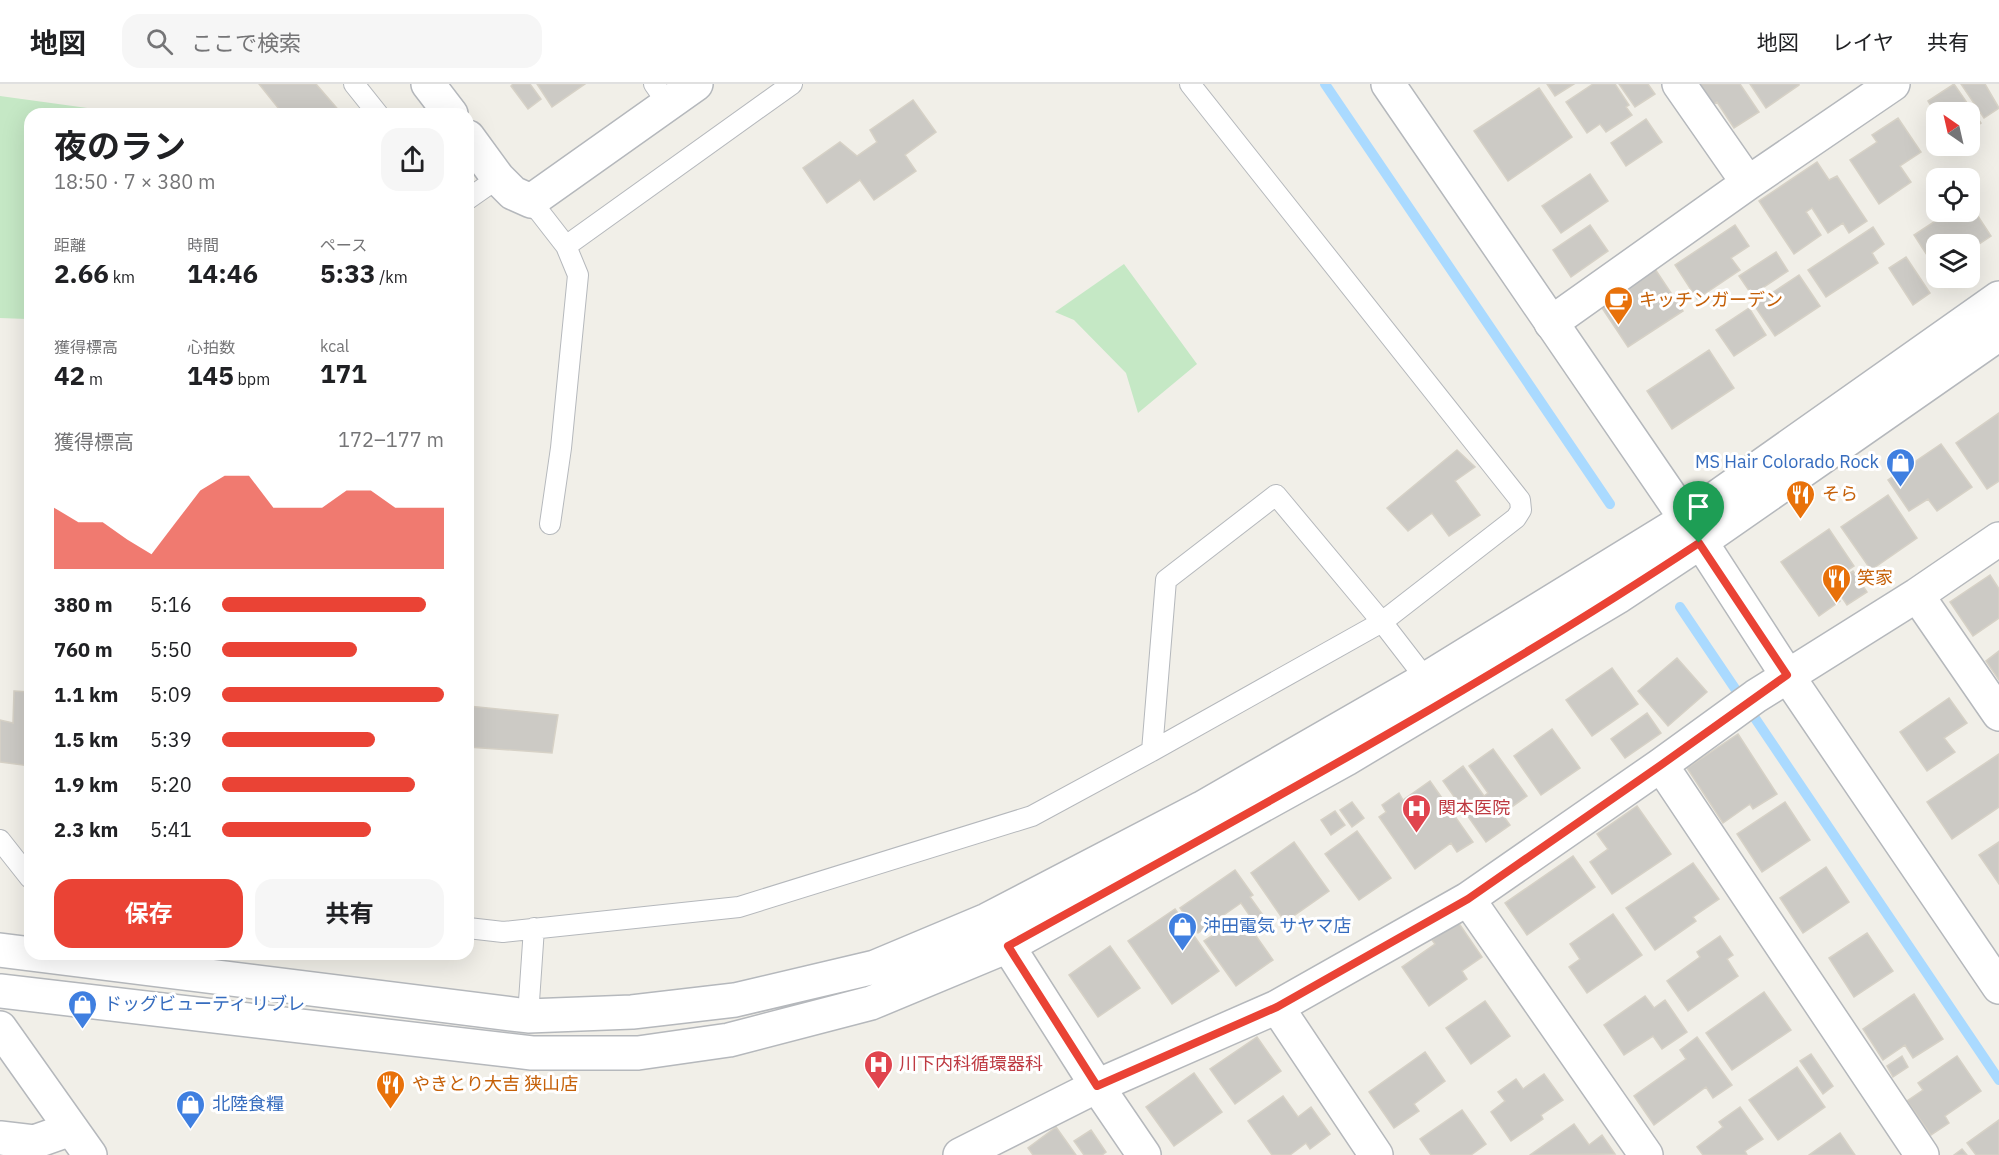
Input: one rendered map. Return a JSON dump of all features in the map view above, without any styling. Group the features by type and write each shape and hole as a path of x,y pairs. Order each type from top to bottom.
{"street":[{"path":"428,84 446,108"},
{"path":"474,145 498,178 513,193 531,201 661,94 696,84"},
{"path":"1388,84 1999,987"},
{"path":"1679,84 1748,183"},
{"path":"1551,323 1748,183 1893,84"},
{"path":"0,990 532,1053 638,1053 729,1040 871,1003 1008,946 1346,759 1619,596 1692,531 1999,298"},
{"path":"79,960 528,1017 632,1012 735,1000 875,967 987,920 1192,813 1692,531 1999,334"},
{"path":"960,1155 1097,1086 1277,1007 1468,899 1756,696 1917,595 1999,539"},
{"path":"1917,595 1999,714"},
{"path":"1661,765 1922,1155"},
{"path":"1468,899 1646,1155"},
{"path":"1008,946 1144,1155"},
{"path":"0,950 24,953"},
{"path":"1277,1007 1376,1155"},
{"path":"0,1028 90,1155"},
{"path":"0,1138 34,1142 71,1129"}],"lane":[{"path":"354,84 373,108"},
{"path":"566,246 792,84"},
{"path":"474,929 503,932 739,907 1032,816 1152,752 1382,622 1516,518 1521,510 1520,500 1190,84"},
{"path":"474,195 498,178"},
{"path":"531,201 566,246 578,275 561,448 550,524"},
{"path":"1152,752 1166,580 1276,495 1382,622 1426,679"},
{"path":"0,840 24,870"},
{"path":"528,1017 534,928"}],"green space":[{"path":"0,96 87,108 24,108 24,319 0,318"},
{"path":"1124,264 1197,364 1138,413 1126,373 1074,320 1055,312"}],"building":[{"path":"259,84 316,84 337,108 278,108"},
{"path":"530,84 541,99 528,109 511,86"},
{"path":"537,84 585,84 552,107"},
{"path":"1547,84 1574,84 1555,96"},
{"path":"1593,84 1615,84 1629,105 1626,107 1632,115 1606,132 1600,124 1587,133 1566,102"},
{"path":"1619,84 1648,84 1655,94 1635,107"},
{"path":"1701,84 1740,84 1759,112 1734,128 1717,102 1710,107 1696,87"},
{"path":"1750,84 1799,84 1799,85 1766,108"},
{"path":"1954,84 1966,102 1929,102"},
{"path":"1961,84 1985,84 1999,108 1984,118 1980,112 1980,102 1973,102"},
{"path":"1539,88 1572,137 1508,181 1474,131"},
{"path":"913,100 936,132 905,155 916,171 874,200 860,180 827,203 803,168 840,142 857,156 877,142 870,130"},
{"path":"1898,118 1921,152 1900,166 1911,182 1879,204 1850,160 1877,142 1872,135"},
{"path":"1646,119 1662,142 1626,166 1611,143"},
{"path":"1817,162 1829,180 1837,176 1867,221 1849,233 1843,223 1828,233 1812,208 1806,212 1821,235 1794,254 1759,201"},
{"path":"1590,174 1608,201 1561,233 1542,206"},
{"path":"1980,219 1991,236 1980,243 1980,234 1926,234 1926,254 1914,235 1934,222 1980,222"},
{"path":"1590,225 1608,251 1571,277 1553,250"},
{"path":"1735,225 1749,246 1731,258 1740,270 1697,299 1675,265"},
{"path":"1873,227 1884,244 1872,253 1878,263 1826,297 1808,270"},
{"path":"1776,252 1788,271 1752,295 1739,276"},
{"path":"1906,257 1930,293 1913,305 1889,268"},
{"path":"1655,269 1683,311 1628,347 1600,305"},
{"path":"1799,275 1820,306 1775,336 1754,305"},
{"path":"1749,308 1766,335 1734,356 1716,330"},
{"path":"1709,350 1734,388 1672,429 1647,391"},
{"path":"1999,413 1999,481 1987,489 1956,443"},
{"path":"1941,444 1972,487 1937,511 1928,499 1909,511 1888,480"},
{"path":"1457,450 1475,467 1455,481 1480,515 1449,536 1432,513 1408,531 1387,508"},
{"path":"1888,495 1917,538 1871,570 1841,527"},
{"path":"1829,529 1854,566 1828,583 1840,601 1819,616 1781,562"},
{"path":"1853,571 1867,592 1847,605 1833,584"},
{"path":"1990,575 1999,589 1999,618 1973,636 1950,602"},
{"path":"1999,651 1999,680 1986,661"},
{"path":"1677,658 1707,692 1668,726 1638,691"},
{"path":"1612,668 1638,704 1592,736 1566,700"},
{"path":"14,691 24,692 24,765 0,762 0,720 13,723"},
{"path":"1949,698 1967,723 1944,738 1955,752 1927,771 1900,732"},
{"path":"474,707 558,715 552,753 474,747"},
{"path":"1647,713 1661,733 1625,758 1611,739"},
{"path":"1552,729 1580,768 1541,795 1514,756"},
{"path":"1738,734 1777,794 1753,809 1750,804 1723,823 1687,768"},
{"path":"1493,749 1527,796 1502,814 1510,825 1486,842 1443,781 1463,766 1484,796 1488,793 1469,766"},
{"path":"1999,754 1999,807 1952,839 1927,802"},
{"path":"1430,781 1473,842 1457,852 1451,843 1415,869 1379,817 1386,812 1382,805 1399,793 1403,800"},
{"path":"1352,802 1364,818 1352,827 1340,810"},
{"path":"1785,802 1810,840 1762,872 1737,834"},
{"path":"1637,806 1671,854 1612,894 1590,862 1608,849 1597,834"},
{"path":"1335,811 1345,825 1331,835 1321,820"},
{"path":"1357,831 1391,878 1359,900 1325,854"},
{"path":"1294,842 1329,891 1285,922 1251,873"},
{"path":"1999,842 1999,884 1979,855"},
{"path":"1573,856 1595,887 1527,935 1505,903"},
{"path":"1693,863 1719,899 1693,917 1696,921 1655,950 1626,908"},
{"path":"1826,867 1849,902 1803,933 1780,898"},
{"path":"1235,870 1253,895 1250,897 1270,925 1261,932 1241,903 1198,933 1180,908"},
{"path":"1175,909 1219,971 1172,1004 1128,941"},
{"path":"1613,914 1642,955 1587,993 1569,967 1580,959 1570,944"},
{"path":"1242,916 1273,960 1236,986 1204,941"},
{"path":"1458,922 1482,957 1462,971 1467,979 1429,1006 1402,967 1435,944 1432,940"},
{"path":"1867,933 1893,971 1854,997 1829,958"},
{"path":"1720,936 1733,955 1727,959 1738,976 1688,1011 1667,981 1700,957 1697,952"},
{"path":"1110,946 1140,988 1098,1017 1069,975"},
{"path":"1764,992 1791,1030 1732,1070 1706,1033"},
{"path":"1914,994 1943,1039 1913,1058 1905,1045 1883,1060 1863,1029"},
{"path":"1645,996 1654,1008 1665,1000 1687,1032 1662,1049 1653,1036 1624,1055 1604,1025"},
{"path":"1485,1001 1510,1036 1471,1064 1446,1028"},
{"path":"1257,1037 1281,1071 1235,1104 1210,1069"},
{"path":"1697,1037 1732,1085 1713,1098 1706,1087 1654,1125 1634,1096 1686,1059 1680,1050"},
{"path":"1425,1052 1445,1081 1414,1104 1419,1111 1394,1128 1369,1092"},
{"path":"1811,1054 1833,1086 1823,1094 1800,1061"},
{"path":"1902,1056 1908,1067 1893,1077 1887,1066"},
{"path":"1957,1056 1981,1091 1945,1116 1949,1123 1931,1135 1907,1101 1923,1090 1918,1083"},
{"path":"1797,1067 1825,1107 1778,1140 1749,1100"},
{"path":"1194,1073 1222,1112 1174,1146 1146,1107"},
{"path":"1544,1074 1563,1100 1541,1115 1543,1119 1511,1141 1491,1112 1505,1101 1498,1092 1516,1079 1523,1089"},
{"path":"1283,1096 1298,1117 1311,1107 1330,1134 1310,1149 1306,1143 1290,1155 1272,1155 1248,1121"},
{"path":"1740,1107 1763,1139 1745,1151 1747,1155 1703,1155 1697,1147 1723,1127 1719,1122"},
{"path":"1462,1110 1486,1144 1471,1155 1431,1155 1420,1139"},
{"path":"1999,1120 1999,1155 1976,1155 1967,1143"},
{"path":"1574,1124 1589,1145 1602,1135 1615,1154 1530,1155"},
{"path":"1056,1127 1076,1155 1033,1155 1028,1148"},
{"path":"1091,1130 1106,1152 1102,1155 1084,1155 1074,1141"},
{"path":"1840,1133 1855,1155 1809,1155"},
{"path":"1962,1149 1967,1155 1954,1155"}],"waterway":[{"path":"1325,84 1610,504"},
{"path":"1680,607 1999,1080"}],"place":[{"name":"キッチンガーデン","path":"1618,326"},
{"name":"MS Hair Colorado Rock","path":"1900,488"},
{"name":"そら","path":"1801,520"},
{"name":"笑家","path":"1836,604"},
{"name":"関本医院","path":"1417,834"},
{"name":"沖田電気 サヤマ店","path":"1182,952"},
{"name":"ドッグビューティ リブレ","path":"83,1030"},
{"name":"川下内科循環器科","path":"878,1090"},
{"name":"やきとり大吉 狭山店","path":"391,1110"},
{"name":"北陸食糧","path":"191,1130"}],"route":[{"path":"1699,543 1787,675 1468,899 1277,1007 1097,1086 1008,946 1346,759 1619,596 1699,543"}]}
